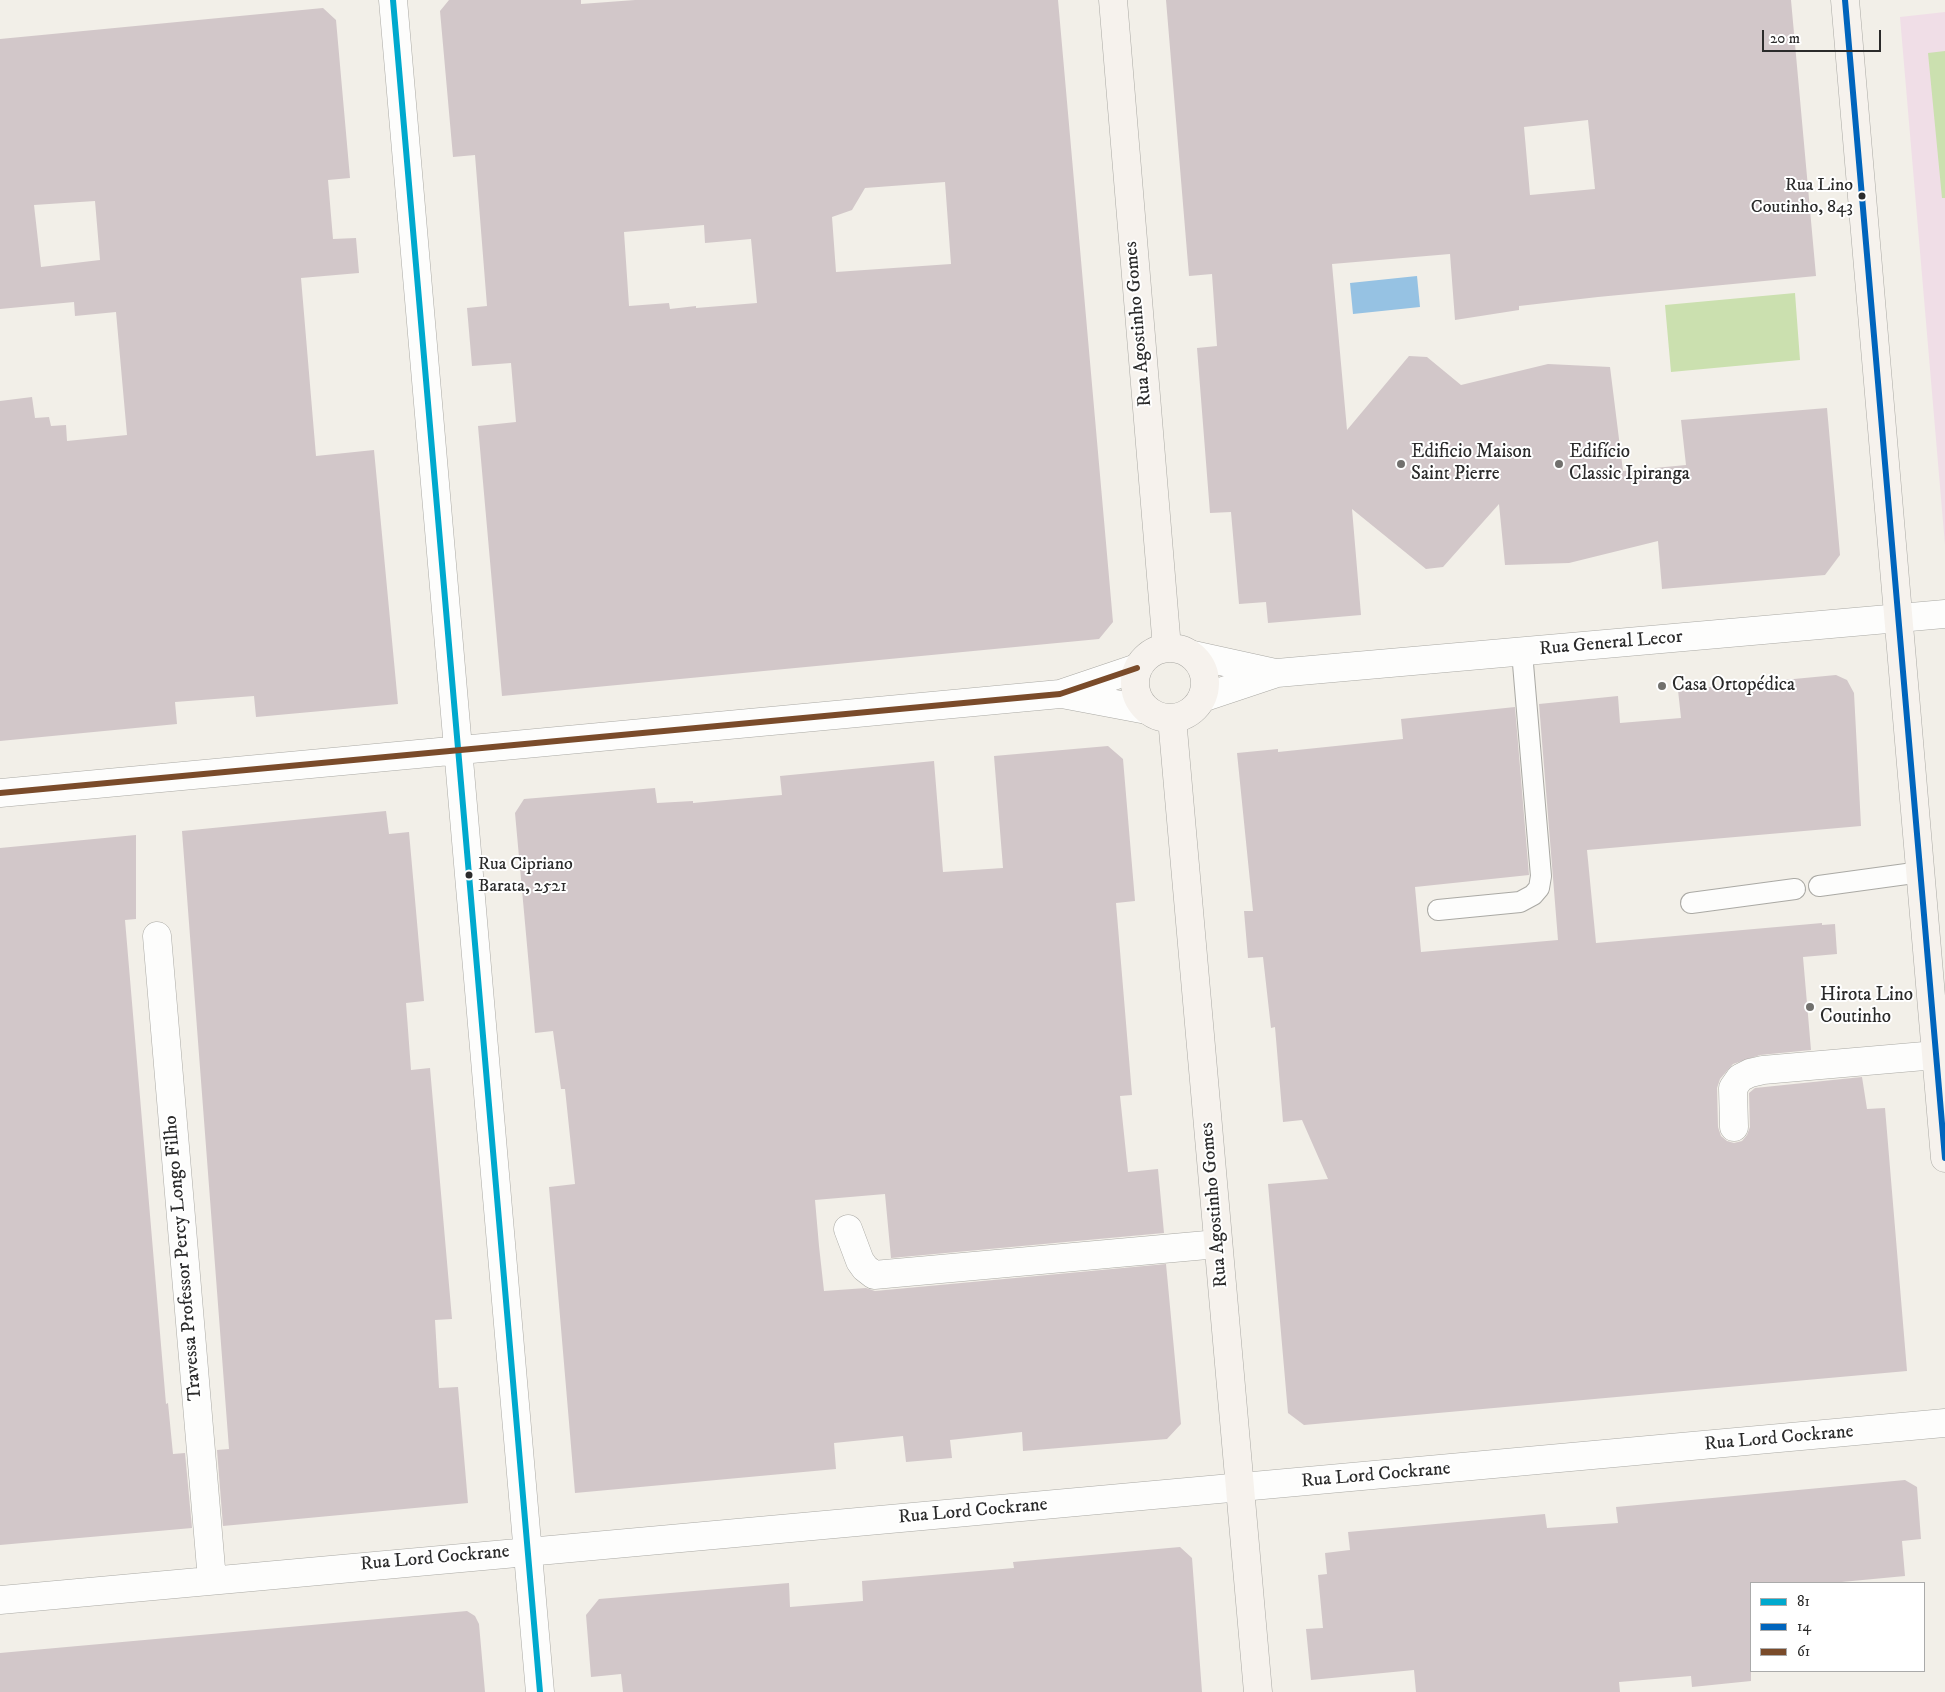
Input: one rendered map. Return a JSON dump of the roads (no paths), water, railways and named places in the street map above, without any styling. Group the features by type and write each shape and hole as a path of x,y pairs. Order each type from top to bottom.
{"street":[{"path":"393,0 540,1692"},
{"name":"Rua Agostinho Gomes","path":"1112,0 1167,648"},
{"path":"1845,0 1900,619 1945,1158"},
{"name":"Rua General Lecor","path":"1202,698 1277,673 1945,614"},
{"path":"0,793 1060,694 1137,668 1149,654 1167,648 1181,649 1193,656 1204,675 1202,698 1190,712 1160,714 1060,694"},
{"name":"Rua General Lecor","path":"1193,656 1277,673"},
{"path":"1137,668 1135,691 1160,714"},
{"name":"Rua Agostinho Gomes","path":"1160,714 1218,1244 1242,1488 1258,1692"},
{"name":"Travessa Professor Percy Longo Filho","path":"157,936 212,1580"},
{"path":"1734,1127 1733,1088 1740,1078 1750,1073 1763,1070 1936,1055"},
{"path":"848,1229 860,1261 874,1275 1218,1244"},
{"name":"Rua Lord Cockrane","path":"0,1600 1945,1423"}],"lane":[{"path":"1438,910 1520,902 1534,895 1539,888 1541,876 1522,652"},
{"path":"1819,886 1921,872"},
{"path":"1691,903 1795,889"}],"water":[{"path":"1417,276 1420,307 1353,314 1350,283"}],"place":[{"name":"Rua Lino Coutinho, 843","path":"1862,196"},
{"name":"Edificio Maison Saint Pierre","path":"1401,464"},
{"name":"Edifício Classic Ipiranga","path":"1559,464"},
{"name":"Casa Ortopédica","path":"1662,686"},
{"name":"Rua Cipriano Barata, 2521","path":"469,875"},
{"name":"Hirota Lino Coutinho","path":"1810,1007"}]}
